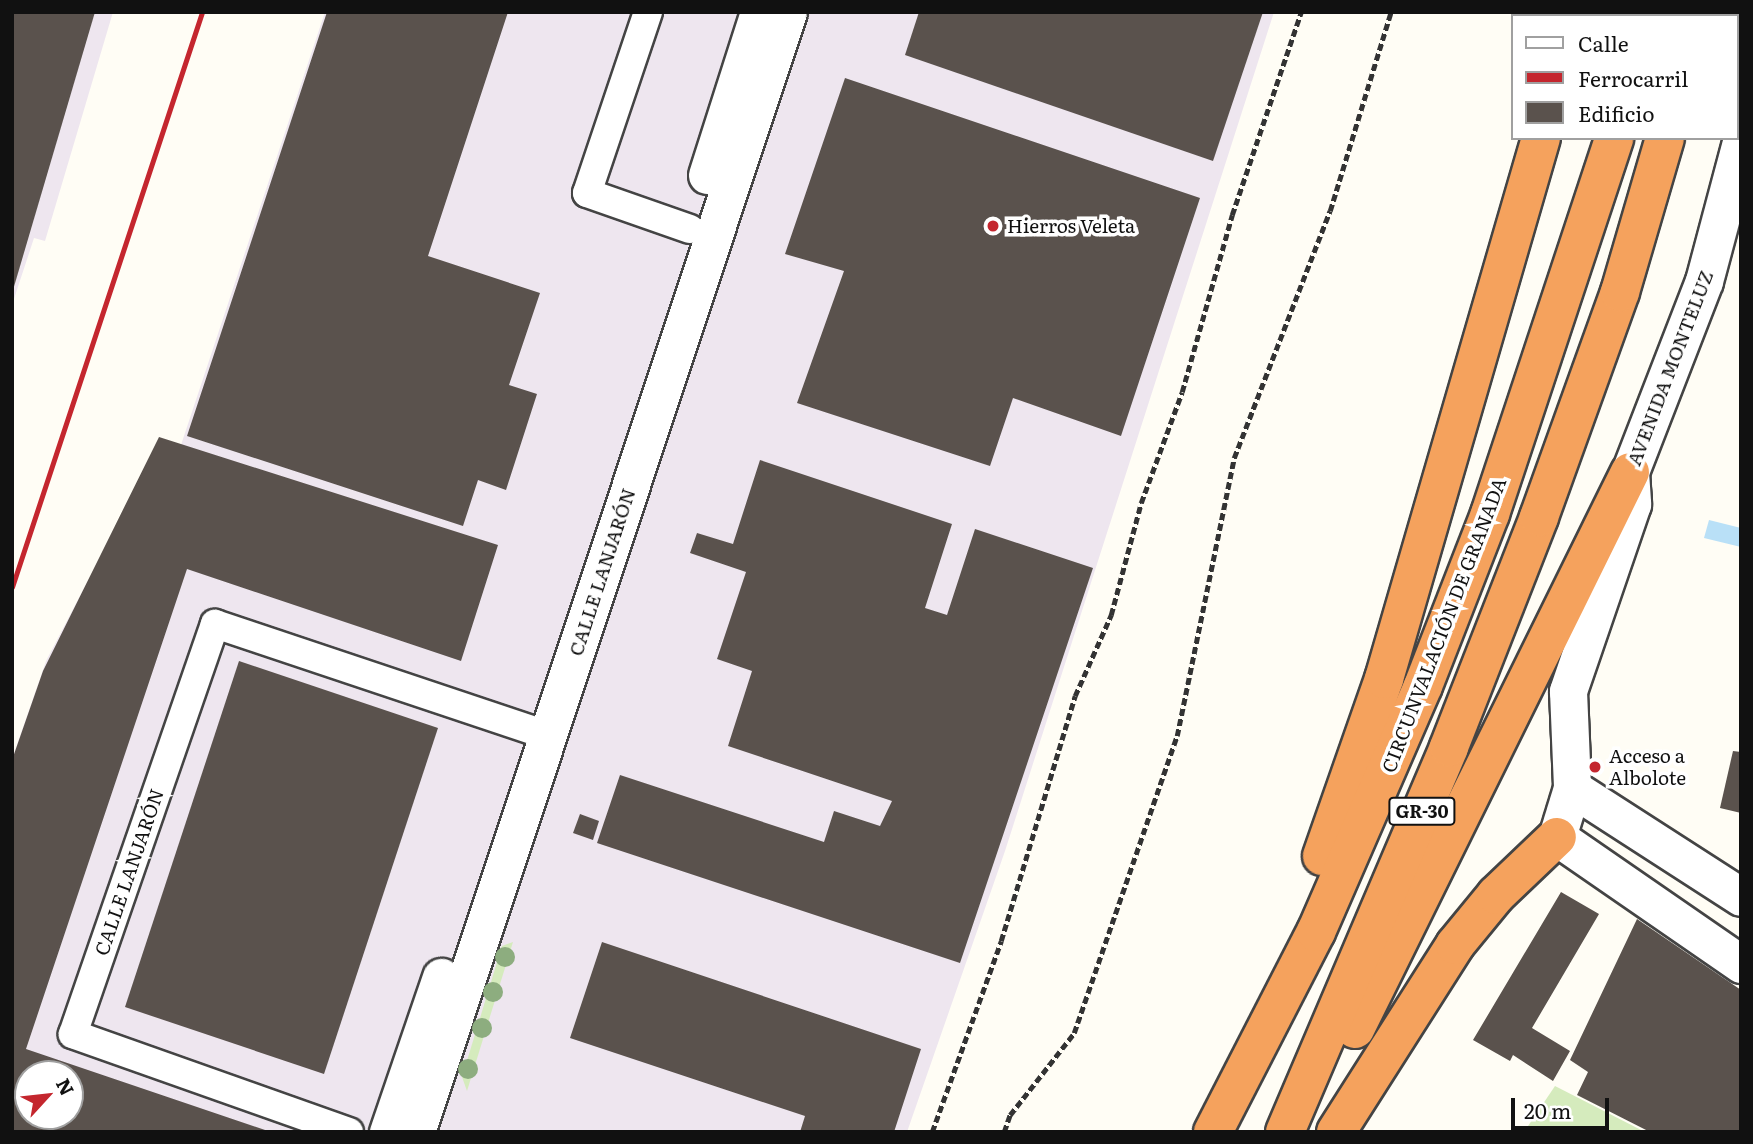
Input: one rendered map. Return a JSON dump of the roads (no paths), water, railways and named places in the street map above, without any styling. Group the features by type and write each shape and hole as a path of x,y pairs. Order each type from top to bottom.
{"highway":[{"path":"1289,990 1295,920 1338,817 1384,679 1540,140"},
{"name":"CIRCUNVALACIÓN DE GRANADA","path":"1213,1132 1289,990 1395,753 1485,526 1613,140"},
{"name":"GR-30","path":"1292,1117 1449,747 1539,517 1620,292 1664,140"},
{"path":"1292,1117 1345,1051 1630,472"},
{"path":"1335,1132 1455,944 1496,895 1557,837"}],"street":[{"path":"648,12 587,193 690,229"},
{"name":"CALLE LANJARÓN","path":"416,1132 690,229 759,12"},
{"name":"CALLE LANJARÓN","path":"388,1132 537,731 788,12"},
{"name":"AVENIDA MONTELUZ","path":"1557,837 1572,788 1568,691 1632,504 1630,472 1704,281 1741,142"},
{"name":"CALLE LANJARÓN","path":"349,1132 73,1034 215,624 537,731"},
{"path":"1572,788 1741,897"},
{"path":"1557,837 1741,964"}],"water":[{"path":"1709,520 1741,528 1741,547 1704,538"}],"railway":[{"path":"12,587 202,12"}],"place":[{"name":"Hierros Veleta","path":"993,226"},
{"name":"Acceso a Albolote","path":"1595,767"}]}
